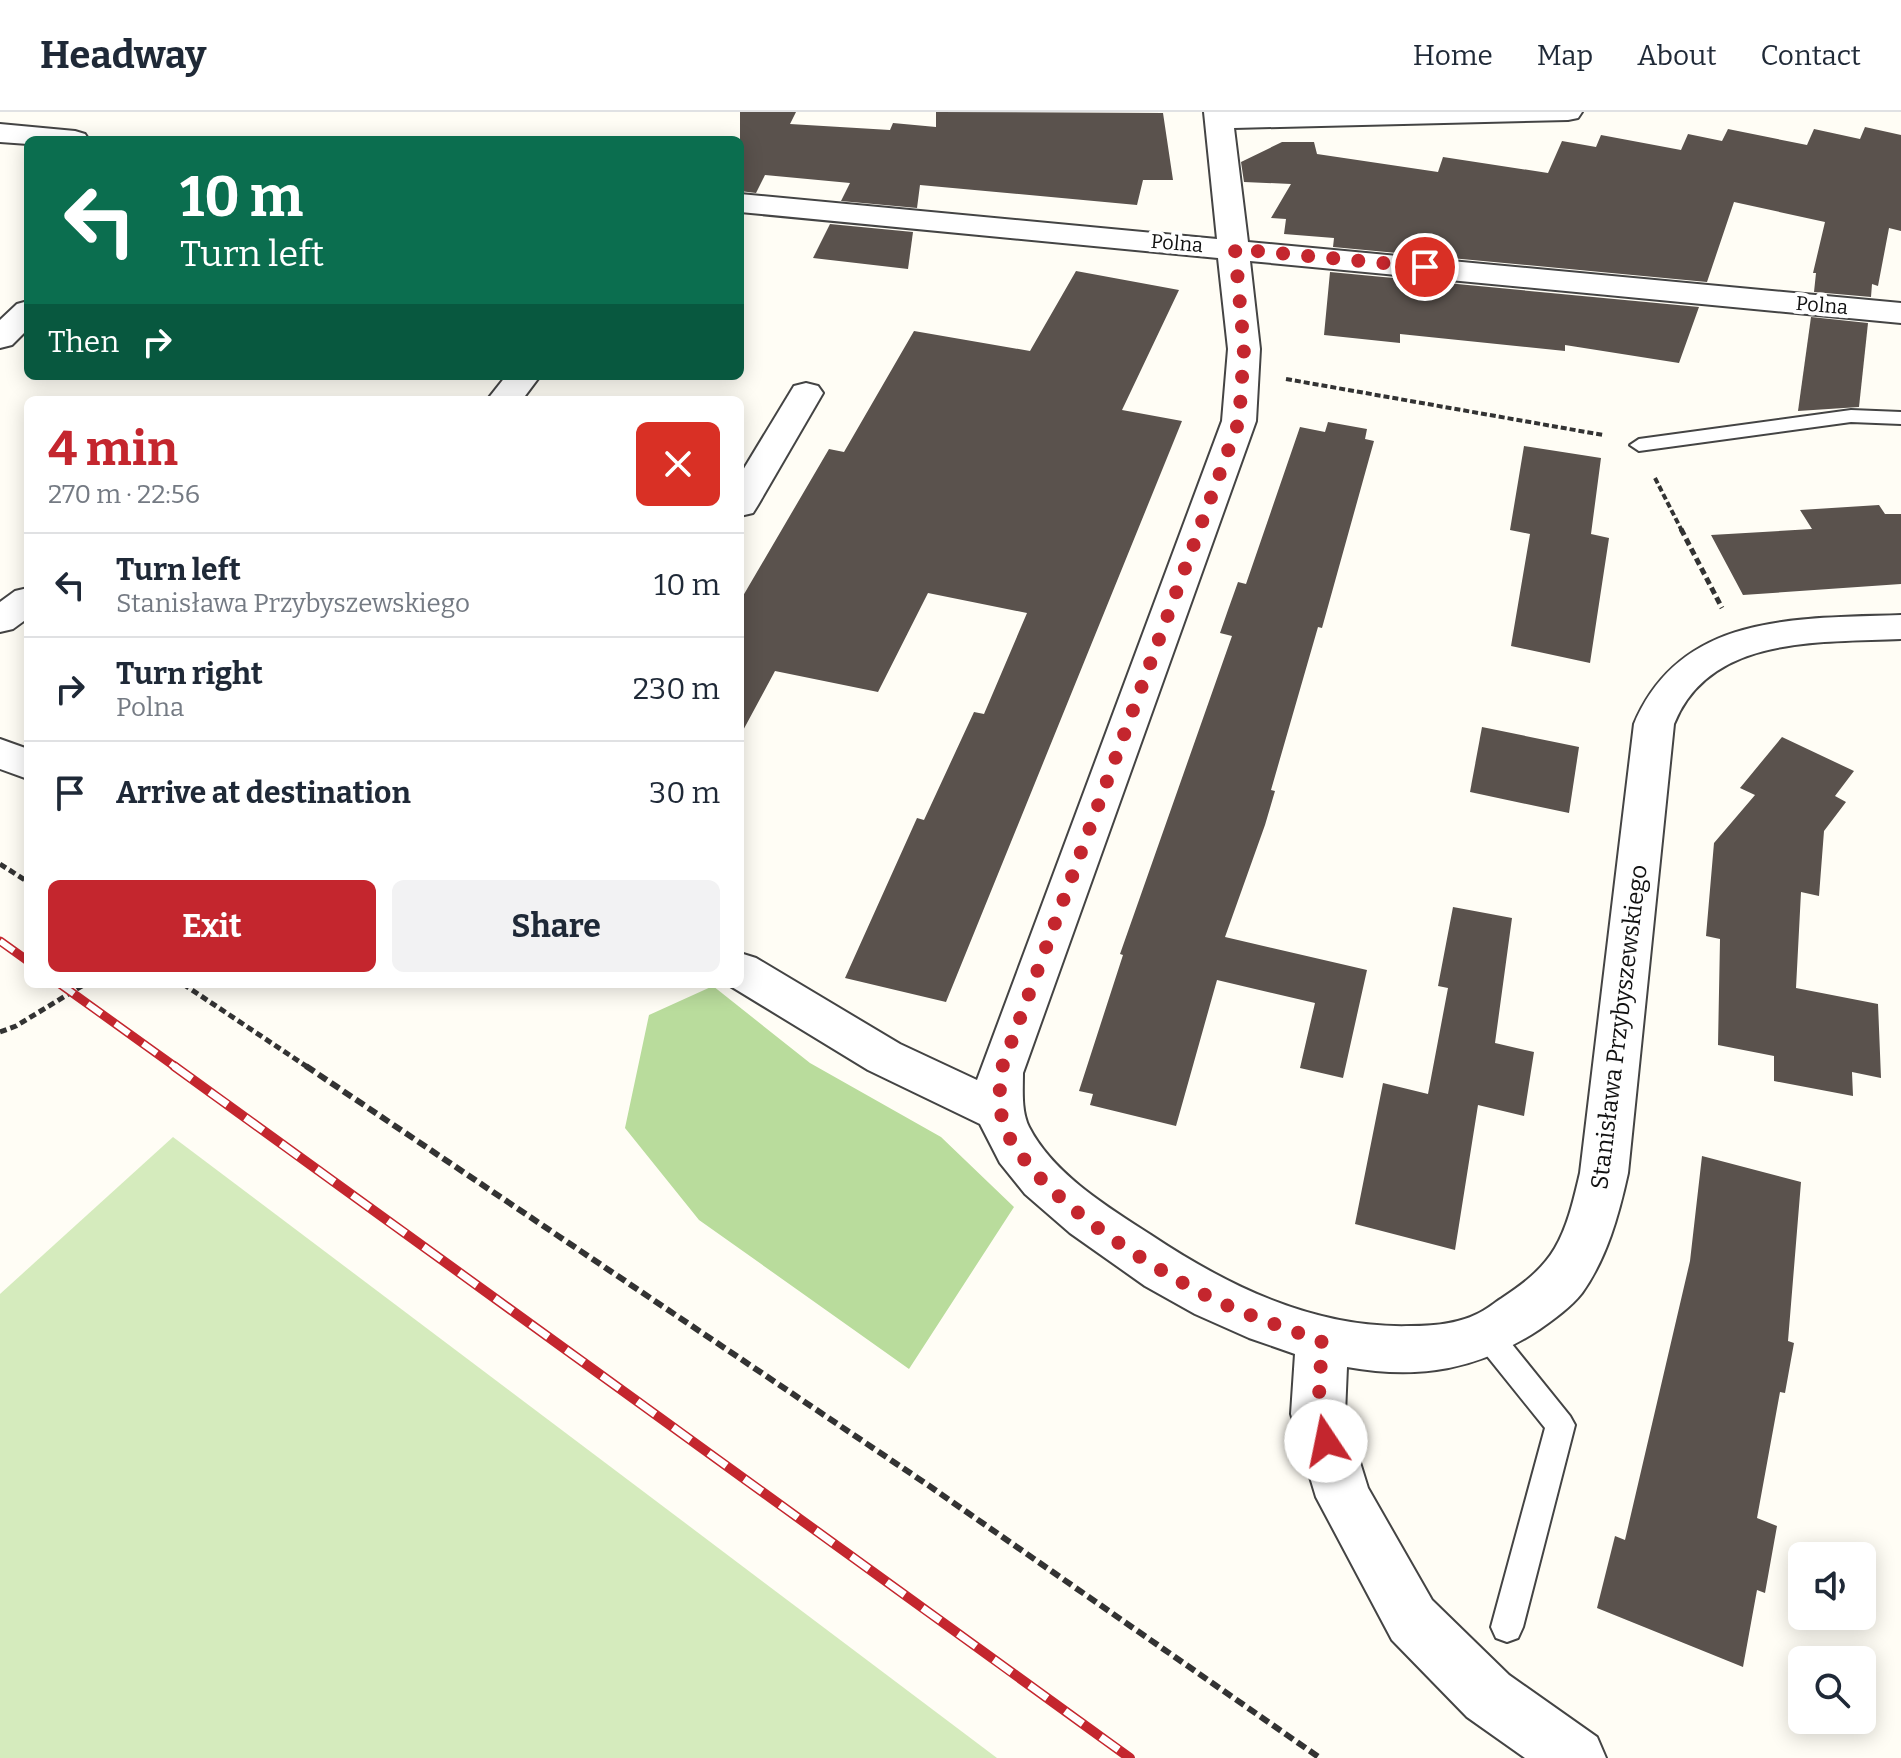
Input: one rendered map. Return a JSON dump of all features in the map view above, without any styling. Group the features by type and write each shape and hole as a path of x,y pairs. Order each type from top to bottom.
{"street":[{"path":"1219,116 1568,112"},
{"name":"Stanisława Przybyszewskiego","path":"1219,116 1235,249 1244,372 1239,421 1000,1073 1000,1112 1007,1133 1035,1173 1076,1210 1150,1264 1211,1298 1322,1342 1379,1350 1436,1350 1489,1337 1518,1320 1566,1276 1593,1221 1604,1173 1654,724 1666,697 1709,656 1744,643 1775,635 1901,627"},
{"path":"0,133 32,136"},
{"name":"Polna","path":"744,203 1901,313"},
{"path":"0,338 24,315"},
{"path":"507,396 520,380"},
{"path":"744,498 806,393"},
{"path":"0,620 24,603"},
{"path":"0,753 24,763"},
{"path":"744,972 884,1057 1000,1112"},
{"path":"1322,1342 1318,1414 1343,1497 1412,1620 1488,1696 1576,1758"}],"lane":[{"path":"1639,445 1851,416 1901,418"},
{"path":"1489,1337 1560,1425 1507,1627"}],"path":[{"path":"1244,372 1592,433 1639,445 1716,598 1744,643"},
{"path":"0,864 24,879"},
{"path":"0,1032 28,1020 79,988"},
{"path":"189,988 925,1483 1320,1758"}],"green space":[{"path":"709,988 716,988 810,1063 941,1137 1014,1207 909,1369 699,1220 625,1128 649,1015"},
{"path":"173,1137 997,1758 0,1758 0,1294"}],"building":[{"path":"740,112 796,112 790,124 890,130 893,123 936,127 936,112 1163,113 1173,180 1143,180 1137,205 920,185 917,208 841,201 850,183 765,175 756,193 744,192 744,136 740,136"},
{"path":"1865,127 1901,135 1901,231 1889,228 1878,286 1872,284 1871,297 1814,292 1816,273 1813,273 1825,222 1734,202 1707,282 1333,247 1334,238 1284,234 1286,219 1271,218 1291,184 1244,182 1241,162 1282,142 1314,142 1317,154 1438,172 1443,157 1548,173 1562,141 1596,147 1601,135 1681,150 1688,134 1722,141 1728,129 1807,145 1814,129 1860,139"},
{"path":"830,224 913,232 908,269 813,258"},
{"path":"1076,271 1179,290 1122,410 1182,421 946,1002 845,978 917,818 924,820 974,712 984,714 1027,613 928,593 878,692 775,671 744,729 744,594 829,449 844,452 914,331 1030,351"},
{"path":"1330,272 1699,307 1679,363 1565,345 1565,351 1400,334 1400,343 1324,335"},
{"path":"1811,317 1868,323 1859,407 1798,411"},
{"path":"1328,422 1367,429 1365,439 1374,441 1322,628 1318,627 1271,790 1275,791 1265,825 1225,937 1367,970 1343,1078 1300,1068 1315,1003 1217,980 1176,1126 1090,1105 1093,1094 1079,1091 1123,955 1120,954 1232,636 1220,633 1228,610 1238,582 1246,584 1300,427 1325,432"},
{"path":"1524,446 1601,458 1591,534 1609,538 1590,663 1511,646 1530,534 1510,530"},
{"path":"1879,505 1885,514 1901,514 1901,584 1743,595 1711,535 1812,529 1800,510"},
{"path":"1482,727 1579,747 1569,813 1470,792"},
{"path":"1782,737 1854,771 1835,796 1846,802 1824,831 1819,896 1801,892 1796,988 1878,1004 1881,1078 1852,1072 1853,1096 1774,1081 1774,1056 1718,1045 1720,939 1706,936 1714,843 1755,795 1740,788"},
{"path":"1453,907 1512,918 1495,1043 1534,1052 1524,1116 1478,1105 1455,1250 1355,1224 1383,1083 1428,1094 1448,988 1438,986"},
{"path":"1702,1156 1801,1182 1788,1341 1794,1343 1785,1393 1780,1392 1757,1518 1777,1526 1765,1593 1757,1590 1743,1667 1597,1608 1615,1536 1625,1540 1690,1261"}],"railway":[{"path":"0,941 24,958"},
{"path":"66,988 177,1068"},
{"path":"174,1066 1130,1758"}],"route":[{"path":"1326,1441 1318,1414 1322,1342 1211,1298 1150,1264 1076,1210 1035,1173 1007,1133 1000,1112 1000,1073 1239,421 1244,349 1235,249 1425,267"}]}
